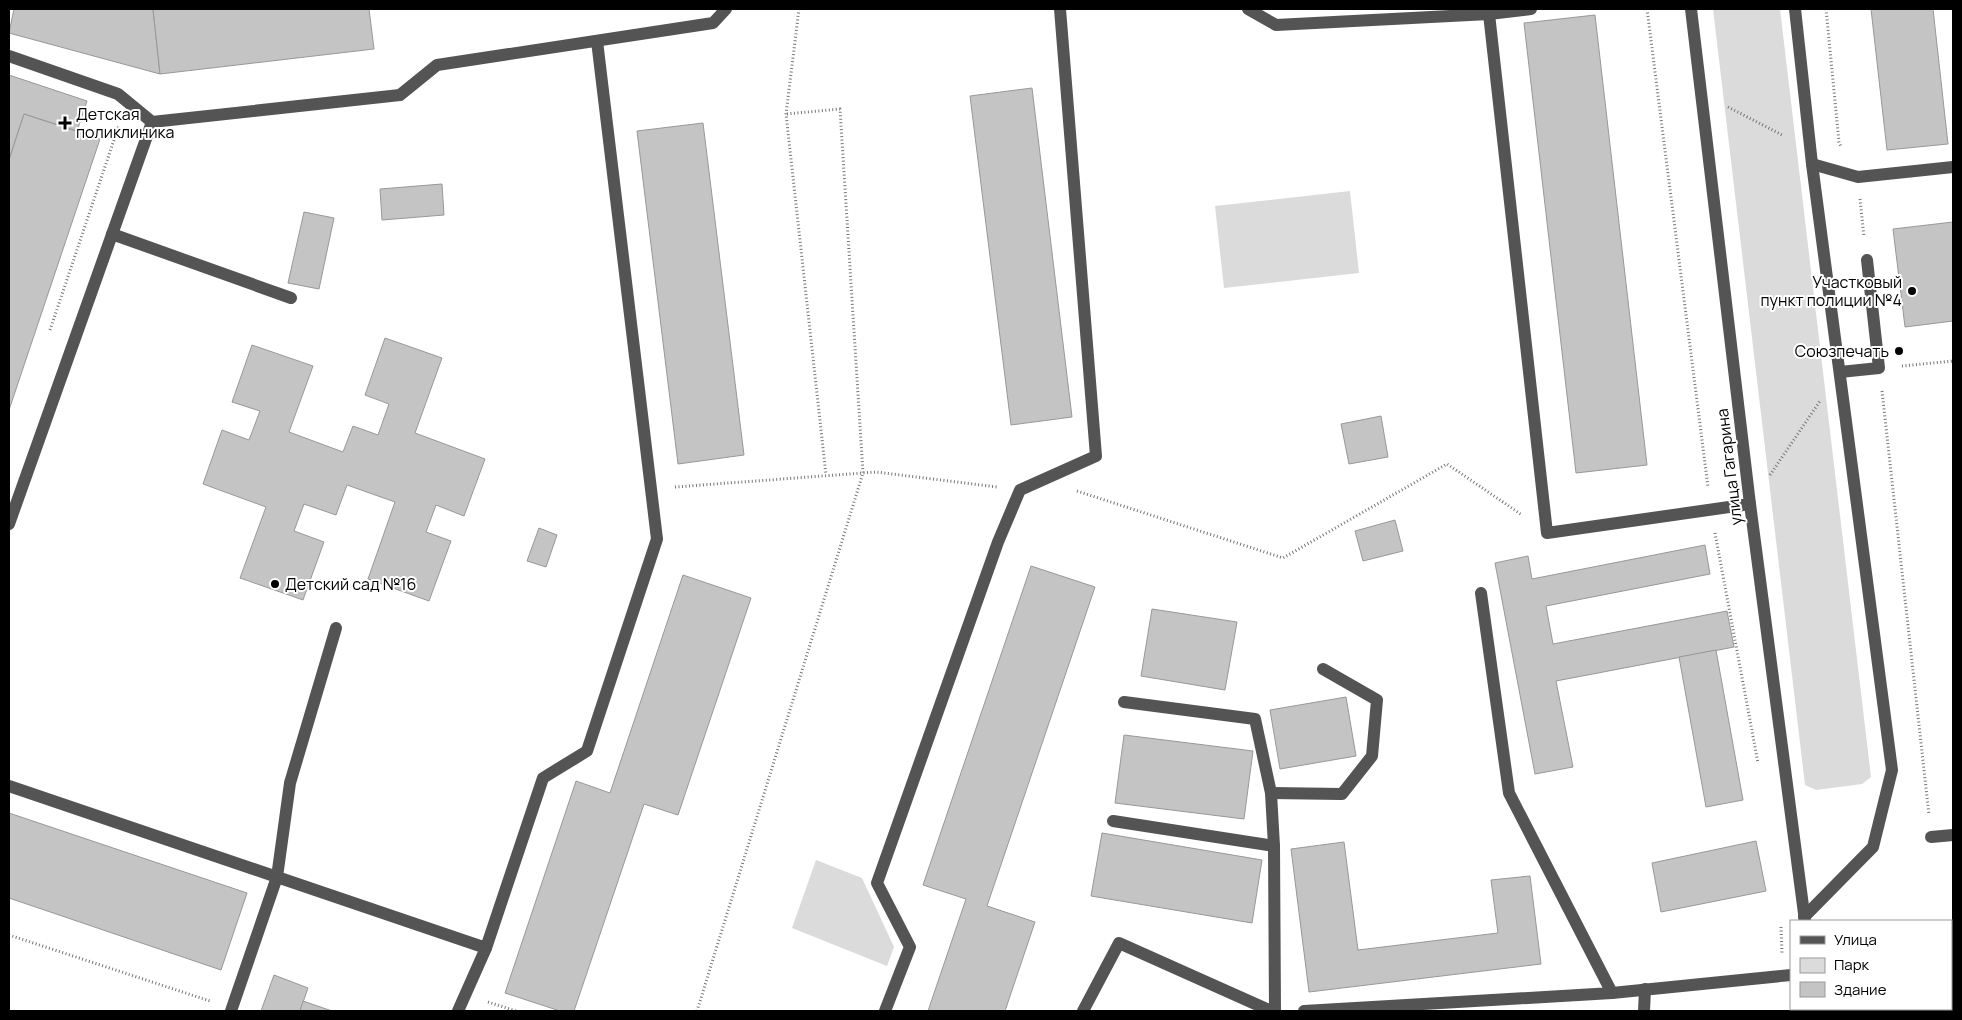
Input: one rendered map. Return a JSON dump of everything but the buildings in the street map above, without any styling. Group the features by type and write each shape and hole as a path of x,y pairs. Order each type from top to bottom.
{"street":[{"path":"9,56 118,94 152,122 400,95 437,65 713,23 726,9"},
{"path":"886,1011 910,947 878,883 998,542 1020,490 1096,456 1060,9"},
{"path":"1248,9 1276,25 1489,14 1531,9"},
{"name":"улица Гагарина","path":"1691,9 1750,504 1805,919"},
{"path":"1795,9 1812,164 1892,770 1874,847 1805,919"},
{"path":"1489,14 1547,533 1750,504"},
{"path":"458,1011 486,948 543,778 587,751 657,539 598,41"},
{"path":"9,524 152,122"},
{"path":"1812,164 1858,177 1953,167"},
{"path":"112,234 291,298"},
{"path":"1840,372 1879,368 1867,260"},
{"path":"1481,593 1509,793 1612,993"},
{"path":"232,1010 277,876 290,783 336,628"},
{"path":"1271,793 1342,794 1372,756 1378,700 1323,669"},
{"path":"1083,1011 1119,943 1273,1011 1274,846 1271,793 1255,719 1124,702"},
{"path":"9,786 486,948"},
{"path":"1113,821 1274,846"},
{"path":"1931,837 1953,835"},
{"path":"1304,1011 1612,993 1790,975"},
{"path":"1644,1011 1645,989"}],"path":[{"path":"799,9 786,114 826,475"},
{"path":"1826,9 1839,142 1858,177 1867,260"},
{"path":"49,333 127,101"},
{"path":"697,1011 863,473 840,109 786,114"},
{"path":"1728,109 1786,137"},
{"path":"1931,837 1879,368 1953,361"},
{"path":"1750,504 1840,372"},
{"path":"1046,480 1282,558 1447,464 1547,533"},
{"path":"650,489 876,472 1020,490"},
{"path":"9,935 232,1010"}],"green space":[{"path":"1713,9 1780,9 1871,777 1862,784 1816,790 1805,785"},
{"path":"1350,191 1359,273 1224,288 1215,206"},
{"path":"816,860 862,878 894,947 887,966 792,928"}],"place":[{"name":"Детская поликлиника","path":"65,123"},
{"name":"Участковый пункт полиции №4","path":"1912,291"},
{"name":"Союзпечать","path":"1899,351"},
{"name":"Детский сад №16","path":"275,584"}]}
